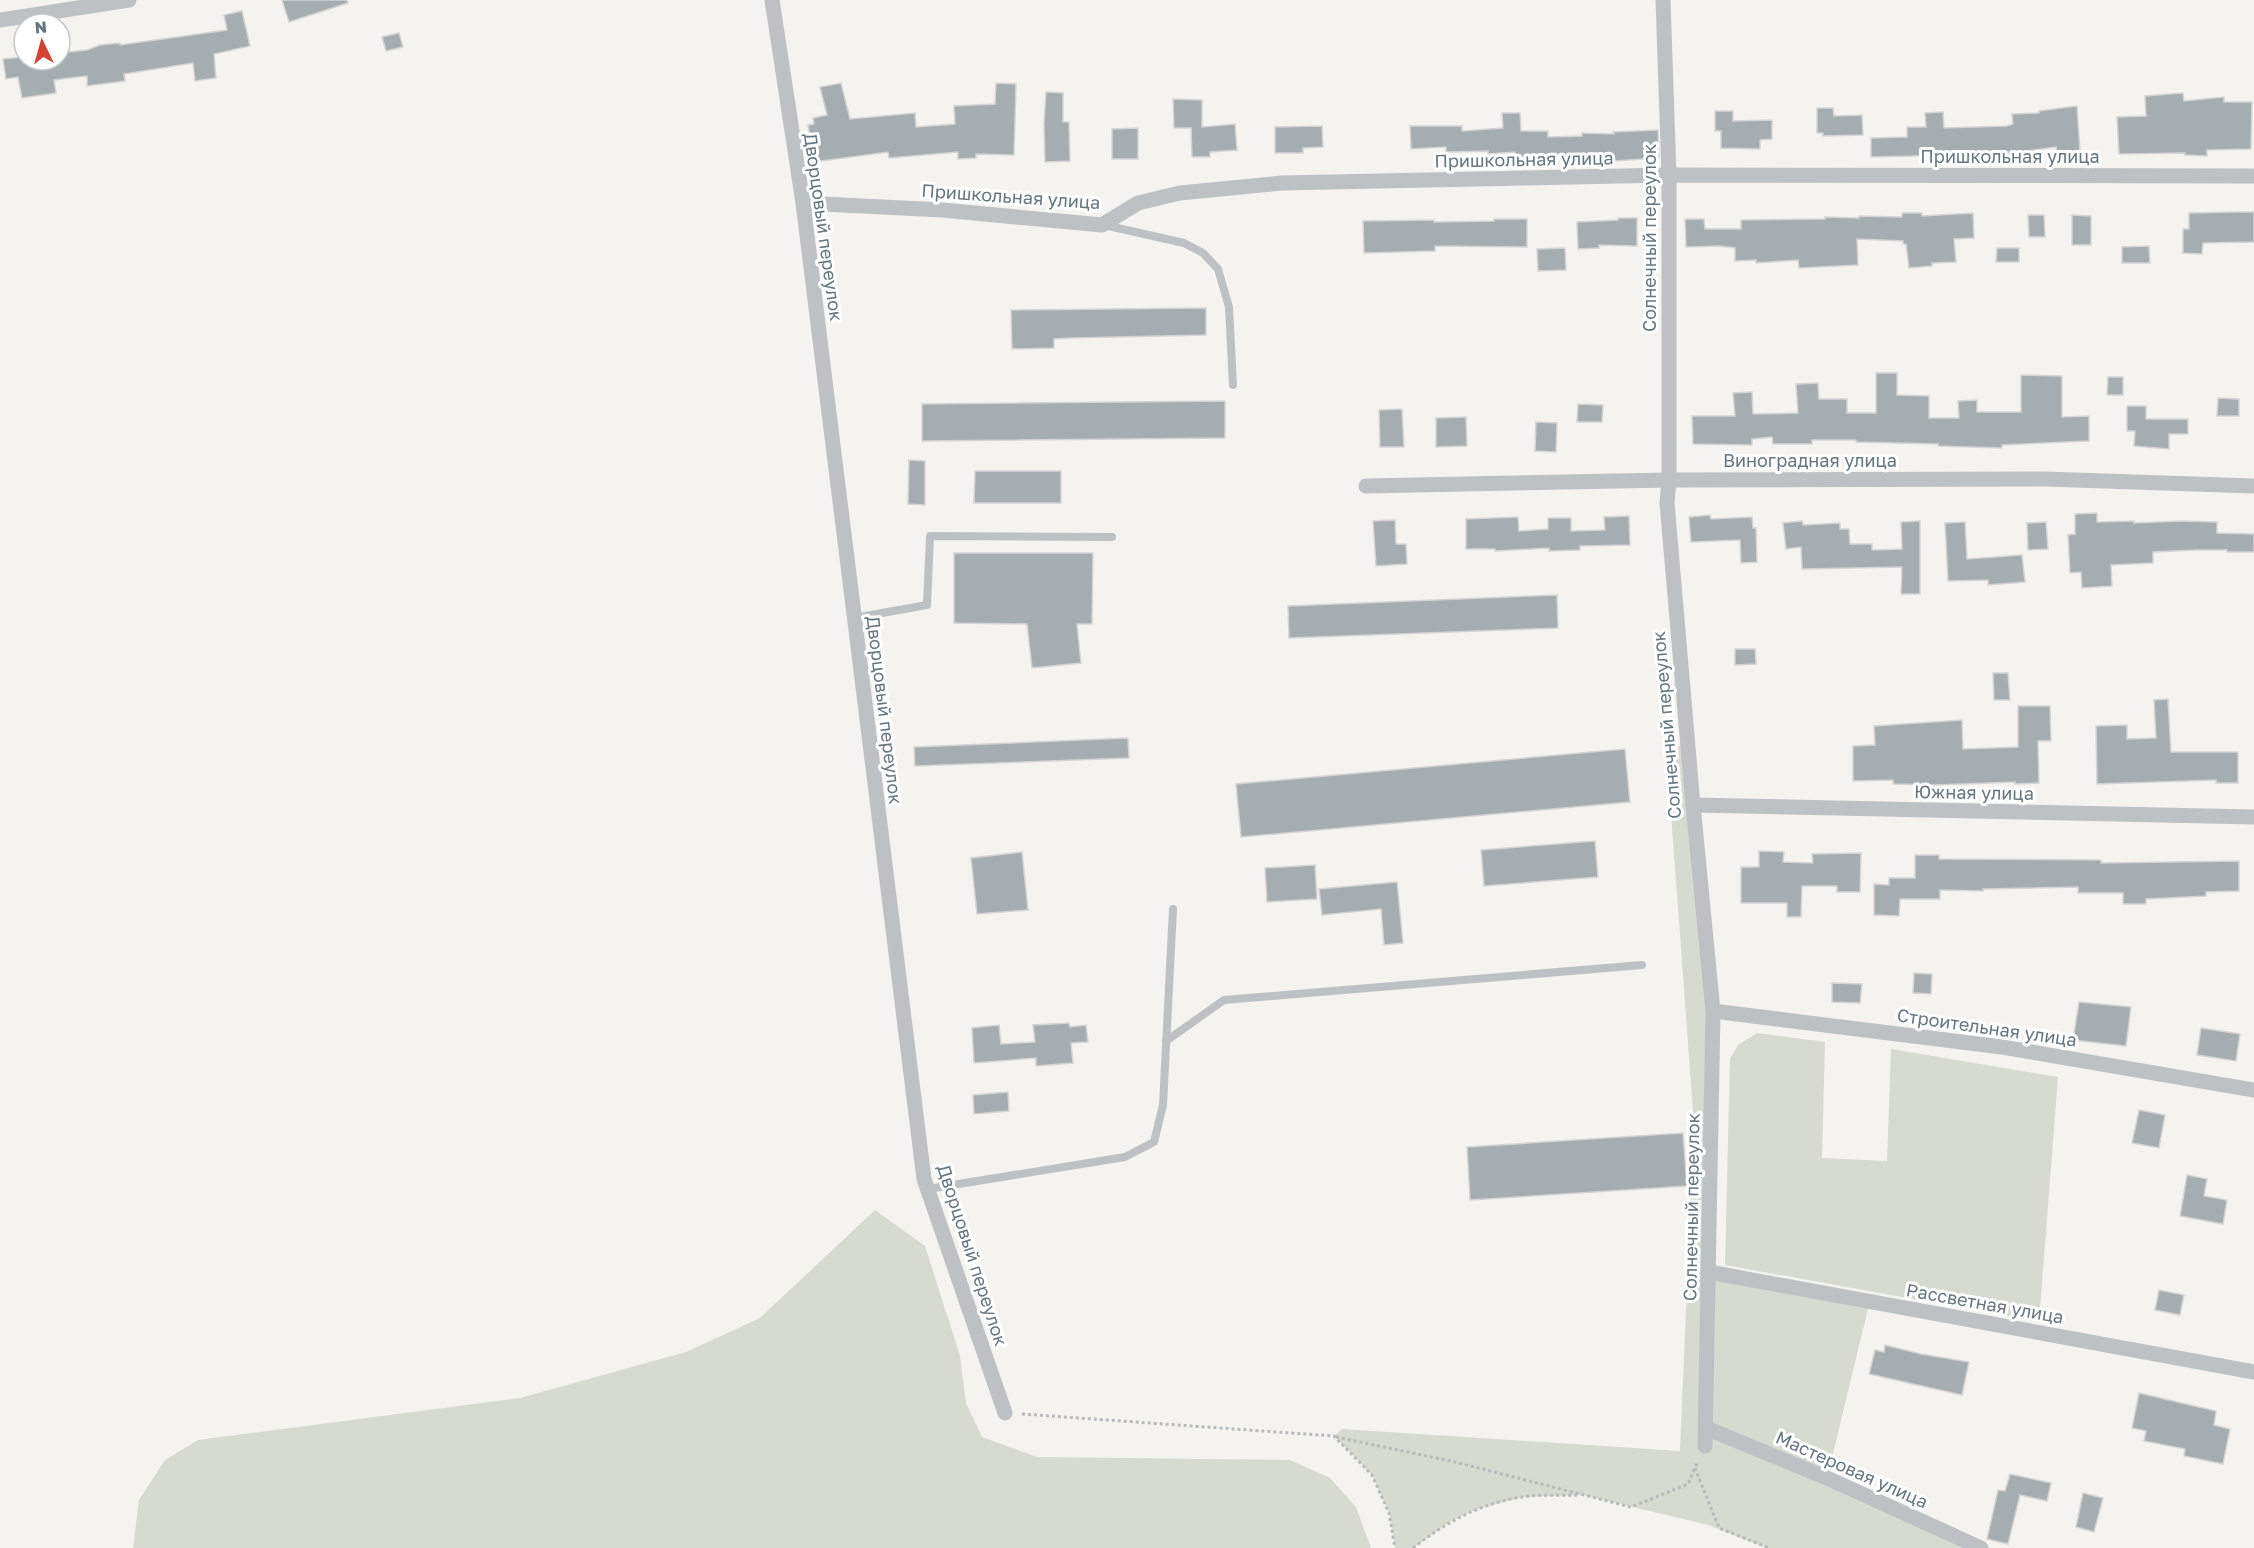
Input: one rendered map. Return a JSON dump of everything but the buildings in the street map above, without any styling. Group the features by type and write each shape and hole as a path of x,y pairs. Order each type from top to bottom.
{"street":[{"path":"0,20 129,0"},
{"name":"Дворцовый переулок","path":"772,0 802,203 924,1179 1005,1413"},
{"name":"Солнечный переулок","path":"1663,0 1669,175 1669,480 1667,503 1713,1011 1705,1446"},
{"name":"Пришкольная улица","path":"802,203 942,210 1102,225 1138,203 1180,193 1282,183 1669,175 2254,176"},
{"name":"Виноградная улица","path":"1366,486 1669,480 2045,479 2254,486"},
{"name":"Южная улица","path":"1693,805 2254,817"},
{"name":"Строительная улица","path":"1713,1011 2002,1047 2254,1090"},
{"name":"Рассветная улица","path":"1709,1272 2254,1372"},
{"name":"Мастеровая улица","path":"1706,1428 1827,1478 1982,1548"}],"lane":[{"path":"1102,225 1184,243 1203,254 1218,269 1229,307 1233,385"},
{"path":"854,618 927,605 930,536 1112,537"},
{"path":"928,1189 1125,1156 1154,1142 1163,1105 1173,909"},
{"path":"1166,1041 1224,1000 1642,965"}],"path":[{"path":"1005,1413 1334,1436 1451,1461 1631,1507 1688,1484 1705,1446"},
{"path":"1334,1436 1372,1475 1389,1513 1395,1548"},
{"path":"1695,1468 1719,1528 1769,1548"},
{"path":"1413,1548 1451,1521 1477,1509 1523,1497 1583,1495"}],"shaded area":[{"path":"1666,746 1688,746 1713,1011 1709,1272 1870,1301 1827,1478 1982,1548 1767,1548 1708,1525 1583,1495 1523,1497 1477,1509 1451,1521 1413,1548 1395,1548 1389,1513 1372,1475 1334,1436 1342,1429 1680,1451 1694,1124"},
{"path":"1757,1033 1825,1042 1822,1158 1887,1161 1891,1049 2058,1077 2039,1322 1725,1265 1730,1059 1738,1045"},
{"path":"875,1210 925,1246 960,1356 966,1403 982,1437 1037,1457 1290,1460 1330,1478 1356,1507 1371,1548 133,1548 139,1500 165,1460 198,1440 520,1398 686,1352 760,1318"}]}
